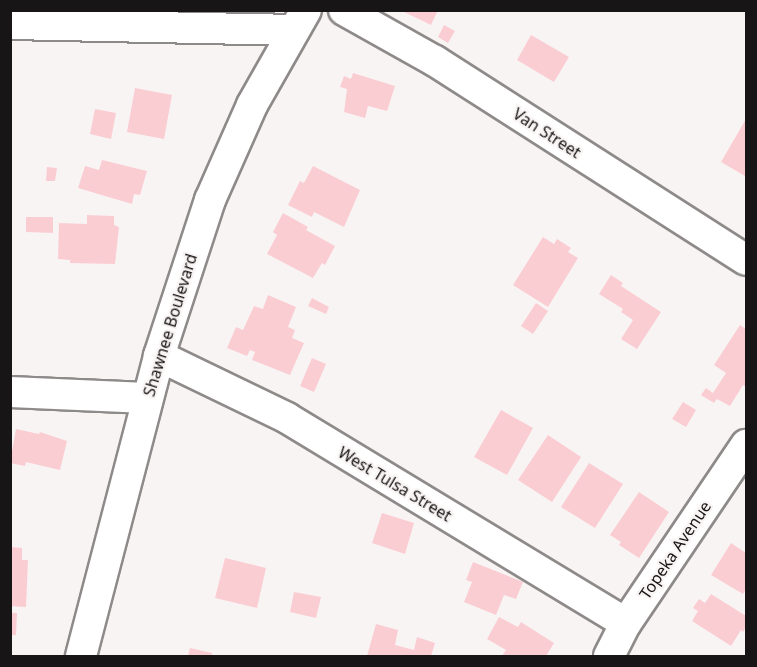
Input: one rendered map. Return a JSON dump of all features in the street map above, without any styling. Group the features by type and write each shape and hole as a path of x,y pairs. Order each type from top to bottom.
{"street":[{"name":"Van Street","path":"344,10 435,61 747,260"},
{"path":"10,24 300,20"},
{"name":"Shawnee Boulevard","path":"81,657 147,398 210,200 252,105 300,20"},
{"name":"West Tulsa Street","path":"159,356 287,418 626,623"},
{"path":"10,392 147,398"},
{"name":"Topeka Avenue","path":"609,657 626,623 747,445"}],"building":[{"path":"400,10 438,10 431,25"},
{"path":"444,25 455,31 448,43 438,37"},
{"path":"531,35 569,57 554,82 517,60"},
{"path":"353,73 395,86 387,111 368,106 365,118 344,112 347,89 340,87 344,76 351,79"},
{"path":"135,88 172,95 164,139 127,132"},
{"path":"95,109 116,113 111,139 90,134"},
{"path":"746,119 746,174 745,176 721,162"},
{"path":"102,160 147,171 140,195 134,194 132,204 78,188 85,166 99,170"},
{"path":"313,166 360,190 344,227 314,212 312,217 288,205 300,181 304,183"},
{"path":"47,167 57,168 55,181 46,181"},
{"path":"283,213 308,227 306,230 335,246 325,265 322,263 313,278 267,254 277,235 273,232"},
{"path":"87,215 114,216 114,225 119,227 115,264 70,263 70,260 58,259 59,223 87,224"},
{"path":"26,217 53,217 53,233 26,232"},
{"path":"543,237 554,244 557,239 571,248 568,252 578,258 548,307 513,285"},
{"path":"611,275 623,283 621,286 661,312 637,349 621,339 633,320 621,312 623,309 599,294"},
{"path":"268,295 296,307 288,327 295,330 292,338 304,343 290,375 252,360 255,352 250,350 247,356 227,348 236,327 243,330 254,306 263,309"},
{"path":"312,298 329,307 326,314 308,306"},
{"path":"536,303 548,311 533,334 521,326"},
{"path":"740,325 746,329 746,387 743,385 730,406 717,399 714,403 701,395 706,388 713,393 726,373 714,365"},
{"path":"312,358 326,364 314,392 300,386"},
{"path":"683,402 696,410 686,427 672,419"},
{"path":"501,410 533,428 507,475 474,457"},
{"path":"16,429 39,434 40,432 67,441 60,470 26,462 25,466 10,463"},
{"path":"548,435 581,457 552,502 518,480"},
{"path":"589,463 623,484 595,528 561,507"},
{"path":"639,492 669,512 639,558 619,545 621,542 610,535"},
{"path":"382,513 414,523 405,554 372,543"},
{"path":"731,543 746,553 746,589 743,594 711,575"},
{"path":"10,547 22,548 22,560 28,560 26,607 10,606"},
{"path":"225,558 266,568 257,608 215,598"},
{"path":"473,562 523,582 516,599 504,595 496,615 464,602 472,582 466,580"},
{"path":"294,592 321,597 316,618 290,612"},
{"path":"711,594 746,616 746,627 743,632 741,630 731,646 692,621 698,611 693,608 699,599 705,603"},
{"path":"10,613 17,613 16,635 10,635"},
{"path":"499,617 518,627 521,622 554,643 546,656 502,656 506,650 487,639"},
{"path":"376,624 398,630 395,645 414,650 417,637 435,643 431,656 367,656"},
{"path":"190,648 212,653 212,656 188,656"}]}
